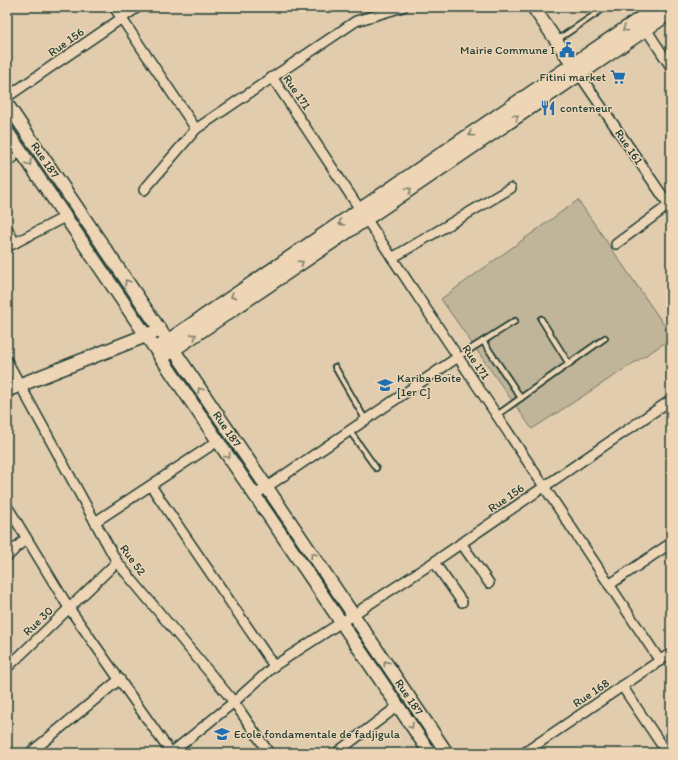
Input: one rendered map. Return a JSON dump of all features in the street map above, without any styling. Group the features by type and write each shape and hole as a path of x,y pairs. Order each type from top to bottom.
{"main road":[{"path":"643,24 658,7"},
{"path":"158,354 643,24 671,12"},
{"path":"7,390 160,330"}],"street":[{"path":"114,7 196,129"},
{"name":"Rue 156","path":"7,97 138,7"},
{"path":"144,190 196,129 356,21 403,7"},
{"name":"Rue 161","path":"533,7 670,207"},
{"path":"643,24 671,67"},
{"name":"Rue 171","path":"272,77 660,661"},
{"name":"Rue 187","path":"7,104 447,753"},
{"name":"Rue 187","path":"7,131 430,753"},
{"path":"392,258 511,188"},
{"path":"616,244 670,207"},
{"path":"7,228 11,245 65,217"},
{"path":"255,495 458,357"},
{"name":"Rue 52","path":"7,361 117,562 234,702 269,753"},
{"name":"Rue 156","path":"171,753 234,702 274,666 434,562 671,400"},
{"path":"95,522 218,441"},
{"path":"151,486 274,666"},
{"path":"7,506 69,608 171,753"},
{"path":"7,557 26,538"},
{"path":"461,543 489,583"},
{"path":"609,585 671,543"},
{"name":"Rue 30","path":"7,668 117,562"},
{"path":"434,562 462,602"},
{"name":"Rue 168","path":"524,753 671,653"},
{"path":"30,753 120,679"},
{"path":"622,686 667,753"},
{"path":"336,753 398,706"}],"lane":[{"path":"556,41 606,7"},
{"path":"541,319 569,364"},
{"path":"458,357 515,321"},
{"path":"497,415 605,338"},
{"path":"483,341 522,398"},
{"path":"335,367 365,420"},
{"path":"349,430 376,468"}],"shaded area":[{"path":"578,200 671,335 671,339 532,429 441,299"}],"place":[{"name":"Mairie Commune I","path":"567,50"},
{"name":"Fitini market","path":"618,77"},
{"name":"conteneur","path":"548,108"},
{"name":"Kariba Boïte [1er C]","path":"385,385"},
{"name":"Ecole fondamentale de fadjigula","path":"222,734"}]}
